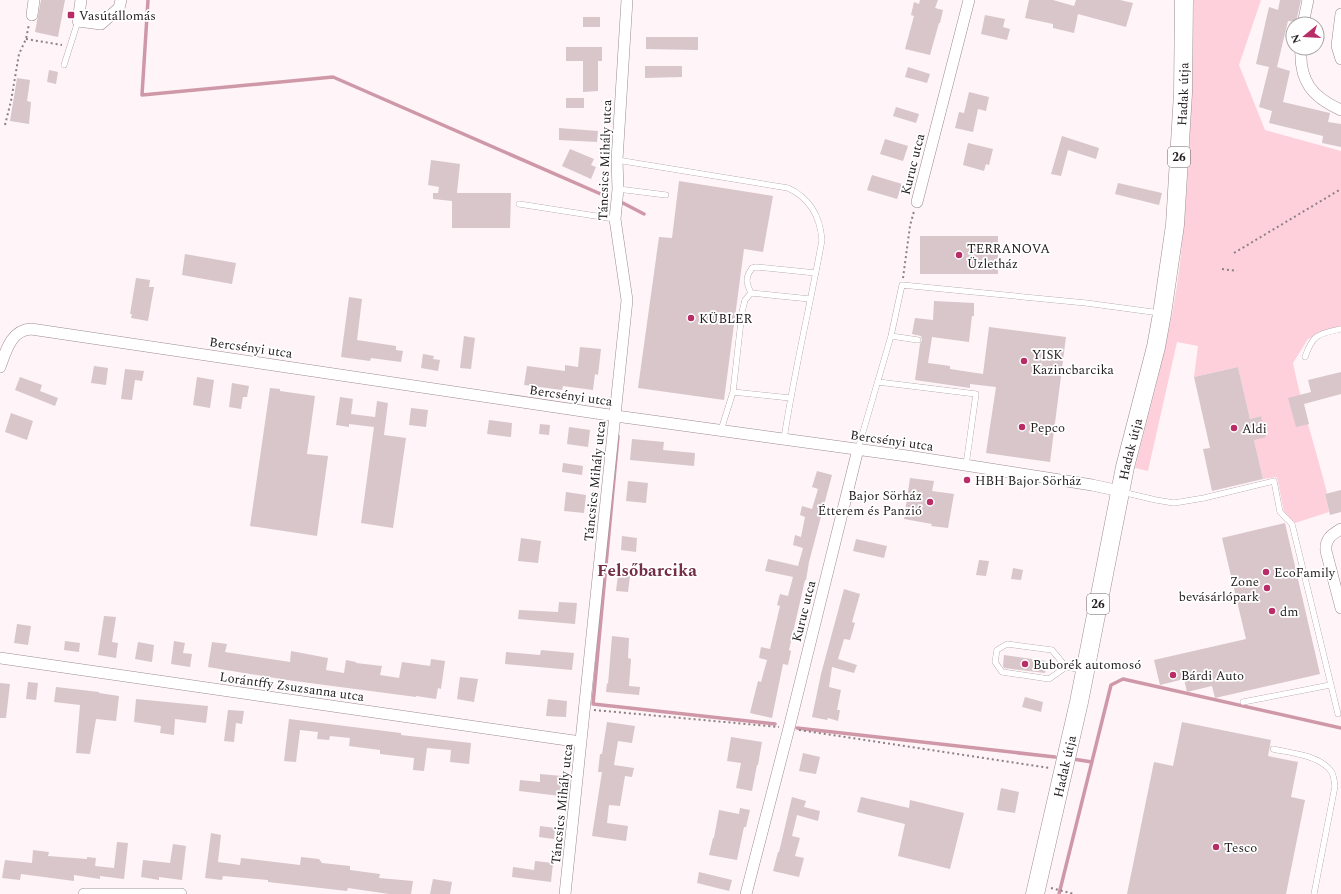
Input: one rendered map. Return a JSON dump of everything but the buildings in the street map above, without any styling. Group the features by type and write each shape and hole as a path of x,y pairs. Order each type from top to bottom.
{"main road":[{"name":"Hadak útja","path":"1035,894 1085,670 1120,491 1156,347 1162,314 1175,225 1183,93 1184,0"}],"street":[{"path":"32,15 34,0"},
{"path":"81,0 78,21 101,24 119,8 121,0"},
{"name":"Táncsics Mihály utca","path":"565,894 627,300 615,219 618,188 617,160 627,0"},
{"name":"Kuruc utca","path":"916,202 969,0"},
{"path":"1305,16 1308,0"},
{"path":"1341,14 1336,46 1341,59"},
{"path":"1300,56 1300,61 1309,87 1320,99 1341,110"},
{"name":"Bercsényi utca","path":"0,367 10,344 19,332 31,329 616,416 966,465 1092,485 1120,491"},
{"name":"Kuruc utca","path":"746,894 858,449"},
{"path":"1341,529 1328,538 1325,544 1341,608"},
{"name":"Lorántffy Zsuzsanna utca","path":"0,658 581,742"},
{"path":"84,894 181,894"}],"lane":[{"path":"64,65 78,21"},
{"path":"617,160 788,188 799,192 810,203 821,228 822,240 801,352 790,398 784,439"},
{"path":"618,188 666,195"},
{"path":"519,204 615,219"},
{"path":"751,293 746,283 748,274 752,268 756,267 816,273"},
{"path":"902,285 1086,303 1162,314"},
{"name":"Kuruc utca","path":"858,449 891,336 902,285"},
{"path":"751,293 810,299"},
{"path":"721,430 733,392 742,312 745,300 751,293"},
{"path":"1305,357 1310,343 1318,335 1341,329"},
{"path":"891,336 918,340"},
{"path":"878,382 976,394 966,465"},
{"path":"733,392 790,398"},
{"path":"1120,491 1174,503 1204,498 1274,481 1280,512 1292,524 1338,714"},
{"path":"1066,667 1048,679 1002,672 995,662 997,650 1006,644 1052,650 1066,667 1085,670"},
{"path":"1243,702 1330,685"},
{"path":"1273,749 1323,762 1332,772 1335,786 1314,894"}],"path":[{"path":"5,125 11,101 19,54 26,39 32,15"},
{"path":"26,39 70,46"},
{"path":"1234,253 1341,189"},
{"name":"Kuruc utca","path":"902,285 910,226 916,202"},
{"path":"1222,269 1237,271"},
{"path":"585,710 645,714 789,728 1063,770"},
{"path":"1056,889 1074,894"}],"shaded area":[{"path":"1194,0 1261,0 1239,65 1265,130 1341,151 1341,326 1326,330 1308,339 1293,363 1327,493 1325,494 1329,512 1292,524 1285,517 1277,477 1263,479 1254,440 1261,416 1250,419 1238,367 1194,377 1198,346 1177,342 1148,471 1135,468 1167,340 1180,263 1188,165"}],"waterway":[{"path":"148,0 142,95 333,77 603,195"},
{"path":"621,202 644,214"},
{"path":"618,436 593,704 775,724"},
{"path":"1059,894 1111,685 1123,679 1341,728"},
{"path":"797,728 1055,757"},
{"path":"1073,759 1092,762"}],"place":[{"name":"Vasútállomás","path":"71,15"},
{"name":"TERRANOVA Üzletház","path":"959,255"},
{"name":"KÜBLER","path":"691,318"},
{"name":"YISK Kazincbarcika","path":"1024,361"},
{"name":"Pepco","path":"1022,427"},
{"name":"Aldi","path":"1234,428"},
{"name":"HBH Bajor Sörház","path":"967,480"},
{"name":"Bajor Sörház Étterem és Panzió","path":"930,502"},
{"name":"EcoFamily","path":"1266,572"},
{"name":"Zone bevásárlópark","path":"1267,588"},
{"name":"dm","path":"1272,611"},
{"name":"Buborék automosó","path":"1025,664"},
{"name":"Bárdi Auto","path":"1173,675"},
{"name":"Tesco","path":"1216,847"}],"district":[{"name":"Felsőbarcika","path":"647,570"}]}
